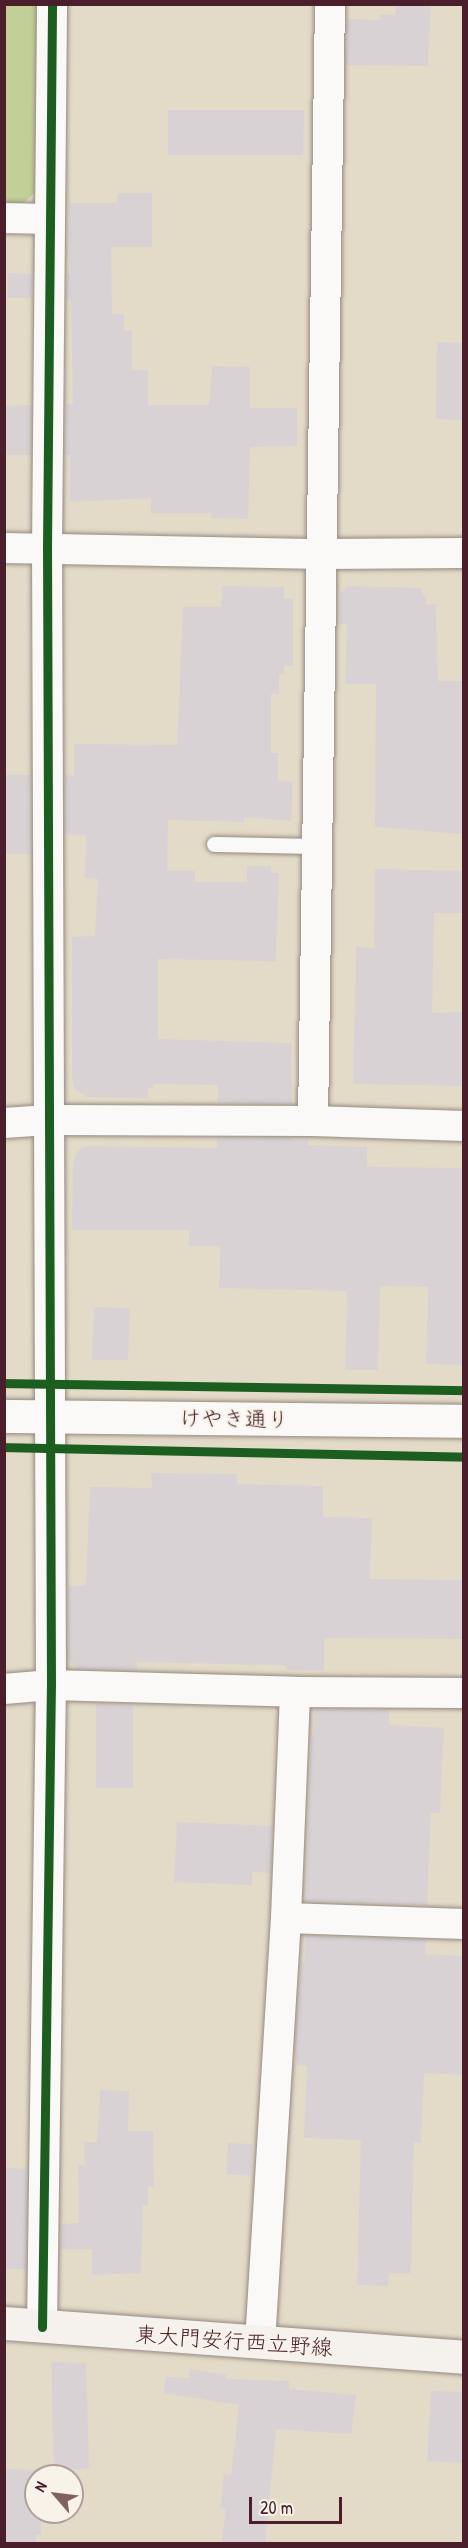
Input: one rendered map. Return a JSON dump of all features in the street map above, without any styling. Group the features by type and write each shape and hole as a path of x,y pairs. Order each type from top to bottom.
{"main road":[{"name":"東大門安行西立野線","path":"4,2323 464,2357"}],"street":[{"path":"42,2327 51,1685 47,549 52,4"},
{"path":"313,1121 323,554 322,356 330,4"},
{"path":"4,218 49,219"},
{"path":"4,548 323,554 464,553"},
{"path":"4,1123 48,1120 313,1121 464,1126"},
{"name":"けやき通り","path":"4,1416 464,1421"},
{"path":"4,1689 51,1685 295,1692 464,1693"},
{"path":"260,2343 286,1918 295,1692"},
{"path":"286,1918 464,1924"}],"lane":[{"path":"214,844 318,846"}],"green space":[{"path":"5,5 38,6 38,190 20,206 5,206"}],"building":[{"path":"396,4 431,4 428,66 346,65 347,19 380,20 380,15 395,15"},
{"path":"168,110 304,110 303,155 168,155"},
{"path":"117,193 152,193 152,247 111,247 112,314 124,314 124,331 132,331 132,370 148,370 148,405 209,405 212,366 250,367 250,408 297,408 297,446 250,447 248,519 211,518 211,513 151,513 151,498 70,502 70,455 65,455 66,405 73,404 71,299 67,299 67,274 70,274 69,203 117,203"},
{"path":"8,273 32,274 32,298 8,298"},
{"path":"437,342 464,343 464,420 436,419"},
{"path":"31,405 31,455 4,455 4,406"},
{"path":"222,586 284,587 284,599 293,599 293,666 284,665 284,674 279,674 279,694 271,694 271,753 278,753 278,781 293,782 291,821 244,817 244,822 168,820 167,871 195,871 195,882 247,882 247,866 271,866 271,873 279,873 276,961 158,959 158,1039 291,1043 292,1104 218,1103 218,1085 153,1084 153,1088 148,1088 148,1098 87,1097 74,1088 72,1076 72,937 95,936 98,879 85,878 86,835 65,834 65,775 74,776 74,744 177,745 183,607 221,607"},
{"path":"348,586 421,588 422,595 426,595 426,605 436,604 438,681 464,681 464,834 375,827 376,684 345,684 347,624 340,624 340,594"},
{"path":"4,775 31,775 31,854 4,854"},
{"path":"375,869 464,871 464,913 434,913 432,1013 464,1012 464,1086 353,1084 356,947 374,948"},
{"path":"217,1138 292,1138 292,1140 308,1140 308,1145 367,1147 367,1167 464,1168 464,1365 426,1364 428,1287 380,1286 378,1370 345,1370 347,1291 219,1288 220,1246 189,1246 189,1230 72,1230 73,1163 76,1153 85,1146 217,1148"},
{"path":"94,1307 130,1308 128,1360 92,1360"},
{"path":"151,1473 237,1474 237,1484 323,1486 323,1517 372,1518 370,1579 464,1580 464,1639 325,1638 324,1671 287,1670 286,1665 137,1662 137,1670 78,1669 68,1660 68,1587 86,1585 90,1487 152,1488"},
{"path":"96,1704 133,1705 133,1788 96,1788"},
{"path":"315,1709 389,1710 389,1725 444,1728 440,1813 431,1813 427,1905 306,1901 311,1735 314,1735"},
{"path":"177,1822 272,1826 271,1873 253,1872 252,1885 174,1882"},
{"path":"306,1936 426,1940 425,1954 464,1956 464,2075 424,2073 421,2143 414,2142 411,2273 389,2273 388,2286 357,2285 361,2140 304,2138 307,2066 297,2065 295,2047 301,1963 305,1962"},
{"path":"100,2090 129,2091 128,2131 153,2131 154,2187 148,2187 148,2205 143,2205 141,2273 92,2275 92,2249 60,2249 61,2224 79,2223 78,2165 85,2165 84,2142 97,2142"},
{"path":"228,2143 253,2144 251,2176 226,2174"},
{"path":"4,2168 27,2169 26,2269 4,2269"},
{"path":"51,2362 86,2363 89,2468 84,2469 84,2464 54,2464"},
{"path":"190,2369 227,2375 226,2379 289,2381 289,2389 356,2395 351,2434 276,2429 265,2544 222,2541 226,2509 220,2508 224,2474 231,2475 239,2405 164,2393 166,2377 189,2378"},
{"path":"431,2391 464,2392 464,2463 427,2461"},
{"path":"4,2469 24,2470 24,2524 41,2524 41,2535 36,2535 36,2544 4,2544"}],"cycle path":[{"path":"42,2327 51,1685 47,549 52,4"},
{"path":"4,1383 464,1390"},
{"path":"4,1447 464,1457"}]}
